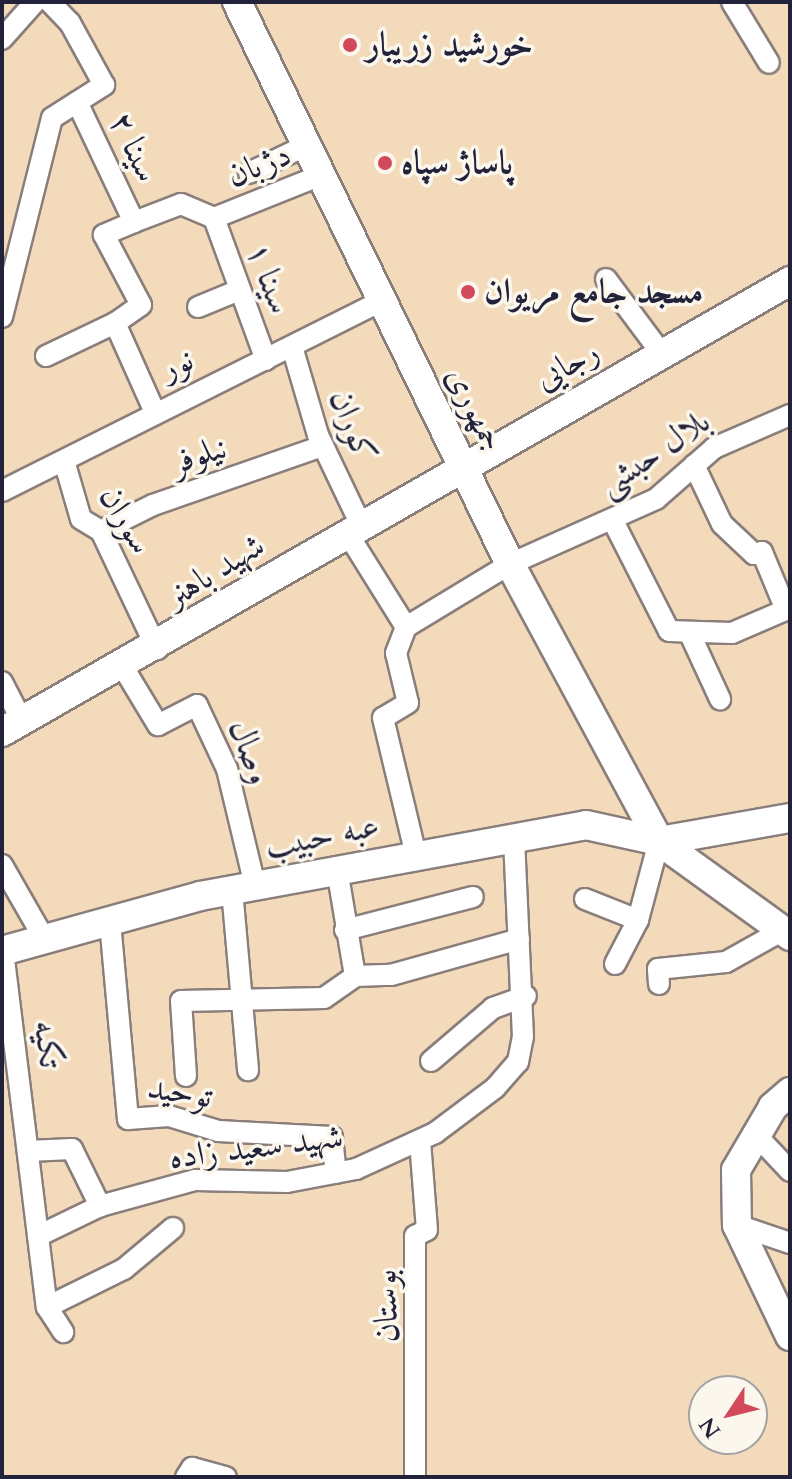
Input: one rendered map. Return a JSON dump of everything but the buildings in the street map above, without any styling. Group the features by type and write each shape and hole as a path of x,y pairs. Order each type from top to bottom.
{"street":[{"path":"2,39 35,2"},
{"path":"2,317 52,118 104,85 70,23 50,2"},
{"name":"جمهوری","path":"237,2 510,564 659,841"},
{"path":"732,2 769,63"},
{"name":"سینا ۲","path":"77,102 134,222 104,235 141,305 115,323"},
{"path":"249,173 305,146"},
{"name":"دژبان","path":"134,222 181,204 214,218 319,176"},
{"name":"سینا ۱","path":"214,218 266,360"},
{"path":"606,279 662,354"},
{"name":"رجایی","path":"461,463 790,281"},
{"path":"198,307 239,290"},
{"name":"نور","path":"5,486 65,464 154,410 293,350 381,301"},
{"path":"46,356 115,323 154,410"},
{"name":"کوران","path":"293,350 322,446 353,527 406,627"},
{"name":"بلال حبشی","path":"406,627 510,564 613,521 656,499 694,465 751,427 790,415"},
{"name":"نیلوفر","path":"101,531 153,505 322,446"},
{"name":"شهید باهنر","path":"12,726 157,649 461,463"},
{"name":"سوران","path":"65,464 81,519 101,531 157,649"},
{"path":"613,521 669,631 732,633 788,609 762,552 754,554 722,524 694,465"},
{"path":"406,627 396,653 408,703 383,718 416,855"},
{"path":"690,634 720,699"},
{"name":"وصال","path":"123,667 158,725 197,705 227,769 244,888 244,1004 248,1070"},
{"path":"2,682 12,726"},
{"path":"659,841 790,818"},
{"name":"عبه حبیب","path":"2,951 244,888 514,837 586,825 659,841"},
{"name":"شهید سعید زاده","path":"38,1236 100,1206 195,1180 287,1182 336,1173 420,1141 495,1088 518,1062 526,996 519,939 514,837"},
{"path":"615,964 638,920 659,841"},
{"path":"659,841 787,933 726,962 658,969 659,984"},
{"path":"2,865 45,940"},
{"path":"337,870 355,976"},
{"path":"345,930 473,897"},
{"path":"585,899 638,920"},
{"name":"توحید","path":"110,922 128,1119 169,1116 218,1131 332,1137 336,1173"},
{"path":"186,1076 181,1001 244,1004 324,998 355,976 391,975 519,939"},
{"name":"تکیه","path":"2,951 47,1307 63,1332"},
{"path":"431,1061 493,1008 526,996"},
{"path":"790,1092 736,1170 737,1225 790,1336"},
{"path":"757,1136 790,1171"},
{"name":"بوستان","path":"415,1477 415,1236 427,1230 420,1141"},
{"path":"28,1151 72,1149 100,1206"},
{"path":"737,1225 790,1243"},
{"path":"47,1307 124,1269 173,1228"},
{"path":"189,1473 226,1477"}],"place":[{"name":"خورشید زریبار","path":"350,45"},
{"name":"پاساژ سپاه","path":"385,163"},
{"name":"مسجد جامع مریوان","path":"468,292"}]}
